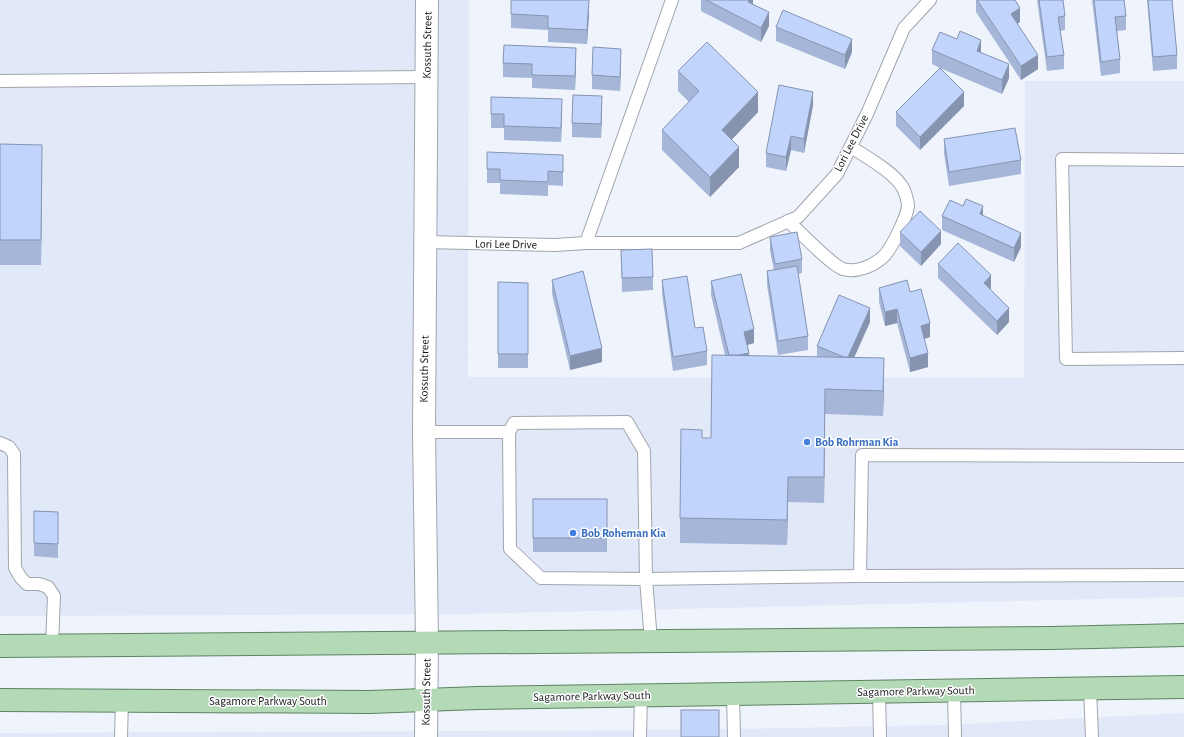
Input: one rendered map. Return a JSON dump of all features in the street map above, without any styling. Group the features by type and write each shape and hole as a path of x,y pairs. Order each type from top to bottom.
{"main road":[{"path":"0,646 1050,638 1184,635"},
{"name":"Sagamore Parkway South","path":"0,700 362,702 427,701 478,698 1184,687"}],"street":[{"name":"Kossuth Street","path":"426,737 427,642 424,432 427,0"}],"lane":[{"path":"586,244 672,0"},
{"name":"Lori Lee Drive","path":"426,242 555,245 739,243 798,217 837,174 867,114 904,28 930,0"},
{"path":"0,81 426,78"},
{"path":"788,221 828,258 843,269 854,270 865,268 884,257 901,229 908,205 902,188 890,174 850,147"},
{"path":"1184,160 1062,159 1066,359 1184,358"},
{"path":"651,641 646,579 644,451 627,422 514,423 509,432 510,549 541,578 646,579 860,576 1184,575"},
{"path":"424,432 509,432"},
{"path":"0,443 10,447 14,454 15,568 27,584 39,584 48,587 54,596 52,646"},
{"path":"860,576 862,455 1184,456"},
{"path":"1090,689 1092,737"},
{"path":"954,691 955,737"},
{"path":"879,692 880,737"},
{"path":"733,694 734,737"},
{"path":"640,737 641,696"},
{"path":"121,737 122,700"}],"shaded area":[{"path":"0,0 469,0 468,377 1024,378 1025,81 1184,81 1184,597 467,614 0,616"},
{"path":"1184,713 1184,737 0,737 0,733 681,730 942,725"}],"building":[{"path":"511,0 589,0 587,30 548,28 548,16 511,14"},
{"path":"706,0 749,0 748,2 769,12 761,28"},
{"path":"977,0 1015,0 1020,8 1011,14 1038,55 1021,66"},
{"path":"1039,0 1063,0 1065,16 1058,17 1064,55 1047,57"},
{"path":"1094,0 1124,0 1126,16 1115,17 1120,59 1101,62"},
{"path":"1148,0 1172,0 1177,55 1153,57"},
{"path":"783,10 852,39 845,55 776,27"},
{"path":"960,31 981,40 977,51 1009,64 1002,80 932,50 940,32 957,39"},
{"path":"707,42 758,92 722,130 739,147 710,177 662,130 699,91 678,71"},
{"path":"504,45 576,48 575,76 532,75 532,64 503,63"},
{"path":"593,47 621,49 620,77 592,75"},
{"path":"940,68 964,92 920,137 896,112"},
{"path":"779,85 813,92 804,139 791,136 786,157 766,153"},
{"path":"573,95 602,96 601,124 572,123"},
{"path":"491,97 562,99 561,128 504,126 504,114 491,114"},
{"path":"1015,128 1021,160 949,172 944,139"},
{"path":"0,144 42,145 41,240 0,240"},
{"path":"487,152 563,155 563,172 548,171 548,182 500,180 500,169 487,169"},
{"path":"966,199 983,206 980,214 1021,233 1014,248 942,216 950,200 963,206"},
{"path":"920,211 941,231 921,252 900,232"},
{"path":"797,232 802,259 775,264 770,237"},
{"path":"958,243 991,275 984,283 1009,308 997,321 938,264"},
{"path":"652,249 653,277 622,278 621,250"},
{"path":"797,266 808,336 778,341 767,271"},
{"path":"583,271 602,348 570,356 552,280"},
{"path":"741,274 754,329 744,332 749,353 729,355 711,281"},
{"path":"687,276 695,328 703,327 707,351 673,357 662,280"},
{"path":"907,280 910,292 921,289 930,323 921,326 928,353 910,358 897,309 885,312 879,288"},
{"path":"498,282 528,283 528,354 498,354"},
{"path":"839,295 870,308 848,357 844,357 817,346"},
{"path":"712,355 884,358 883,391 825,389 824,477 788,477 787,520 680,518 681,429 702,430 702,438 711,438"},
{"path":"533,499 607,499 607,538 533,538"},
{"path":"34,511 58,512 58,544 34,543"},
{"path":"681,710 719,710 719,737 681,737"}],"place":[{"name":"Bob Rohrman Kia","path":"807,442"},
{"name":"Bob Roheman Kia","path":"573,533"}]}
